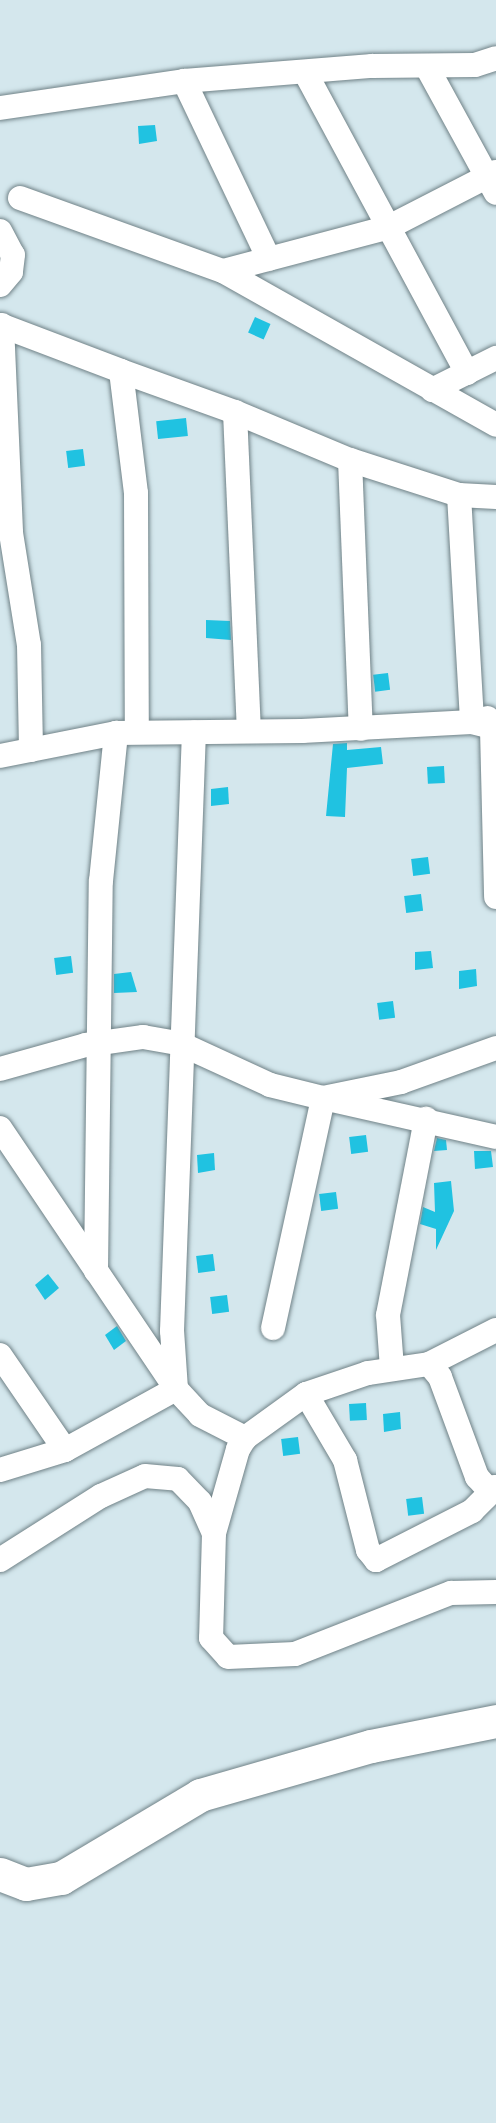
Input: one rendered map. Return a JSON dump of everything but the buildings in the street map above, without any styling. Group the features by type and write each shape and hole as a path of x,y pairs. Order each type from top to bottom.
{"main road":[{"path":"0,1874 26,1884 61,1878 200,1795 371,1746 496,1721"}],"street":[{"path":"0,108 184,81 372,66 428,69 475,65 496,58"},
{"path":"224,271 389,227 493,181 428,69"},
{"path":"305,72 467,373"},
{"path":"184,81 269,259"},
{"path":"20,198 224,271 496,425"},
{"path":"0,231 13,255 11,272 0,285"},
{"path":"31,750 29,645 11,532 1,325 235,412 350,460 459,495 496,497"},
{"path":"432,390 496,358"},
{"path":"96,1270 101,881 126,732 136,493 121,371"},
{"path":"235,412 249,731"},
{"path":"350,460 361,729"},
{"path":"459,495 489,724 496,897"},
{"path":"0,756 126,732 361,729 489,724"},
{"path":"176,1389 172,1331 194,732"},
{"path":"0,1069 99,1045 143,1037 181,1044 270,1084 496,1137"},
{"path":"323,1098 401,1082 496,1048"},
{"path":"273,1328 323,1098"},
{"path":"392,1368 388,1315 426,1119"},
{"path":"0,1128 176,1389 200,1415 244,1438"},
{"path":"496,1330 429,1364 392,1368 306,1394 244,1438 213,1533 209,1623 217,1648 228,1657 295,1654 451,1593 496,1592"},
{"path":"0,1355 65,1450"},
{"path":"429,1364 441,1377 477,1477 487,1488 496,1487"},
{"path":"0,1470 65,1450 176,1389"},
{"path":"306,1394 345,1460 368,1550 376,1560 472,1511 496,1487"},
{"path":"0,1560 101,1496 145,1476 178,1479 200,1502 213,1533"}]}
